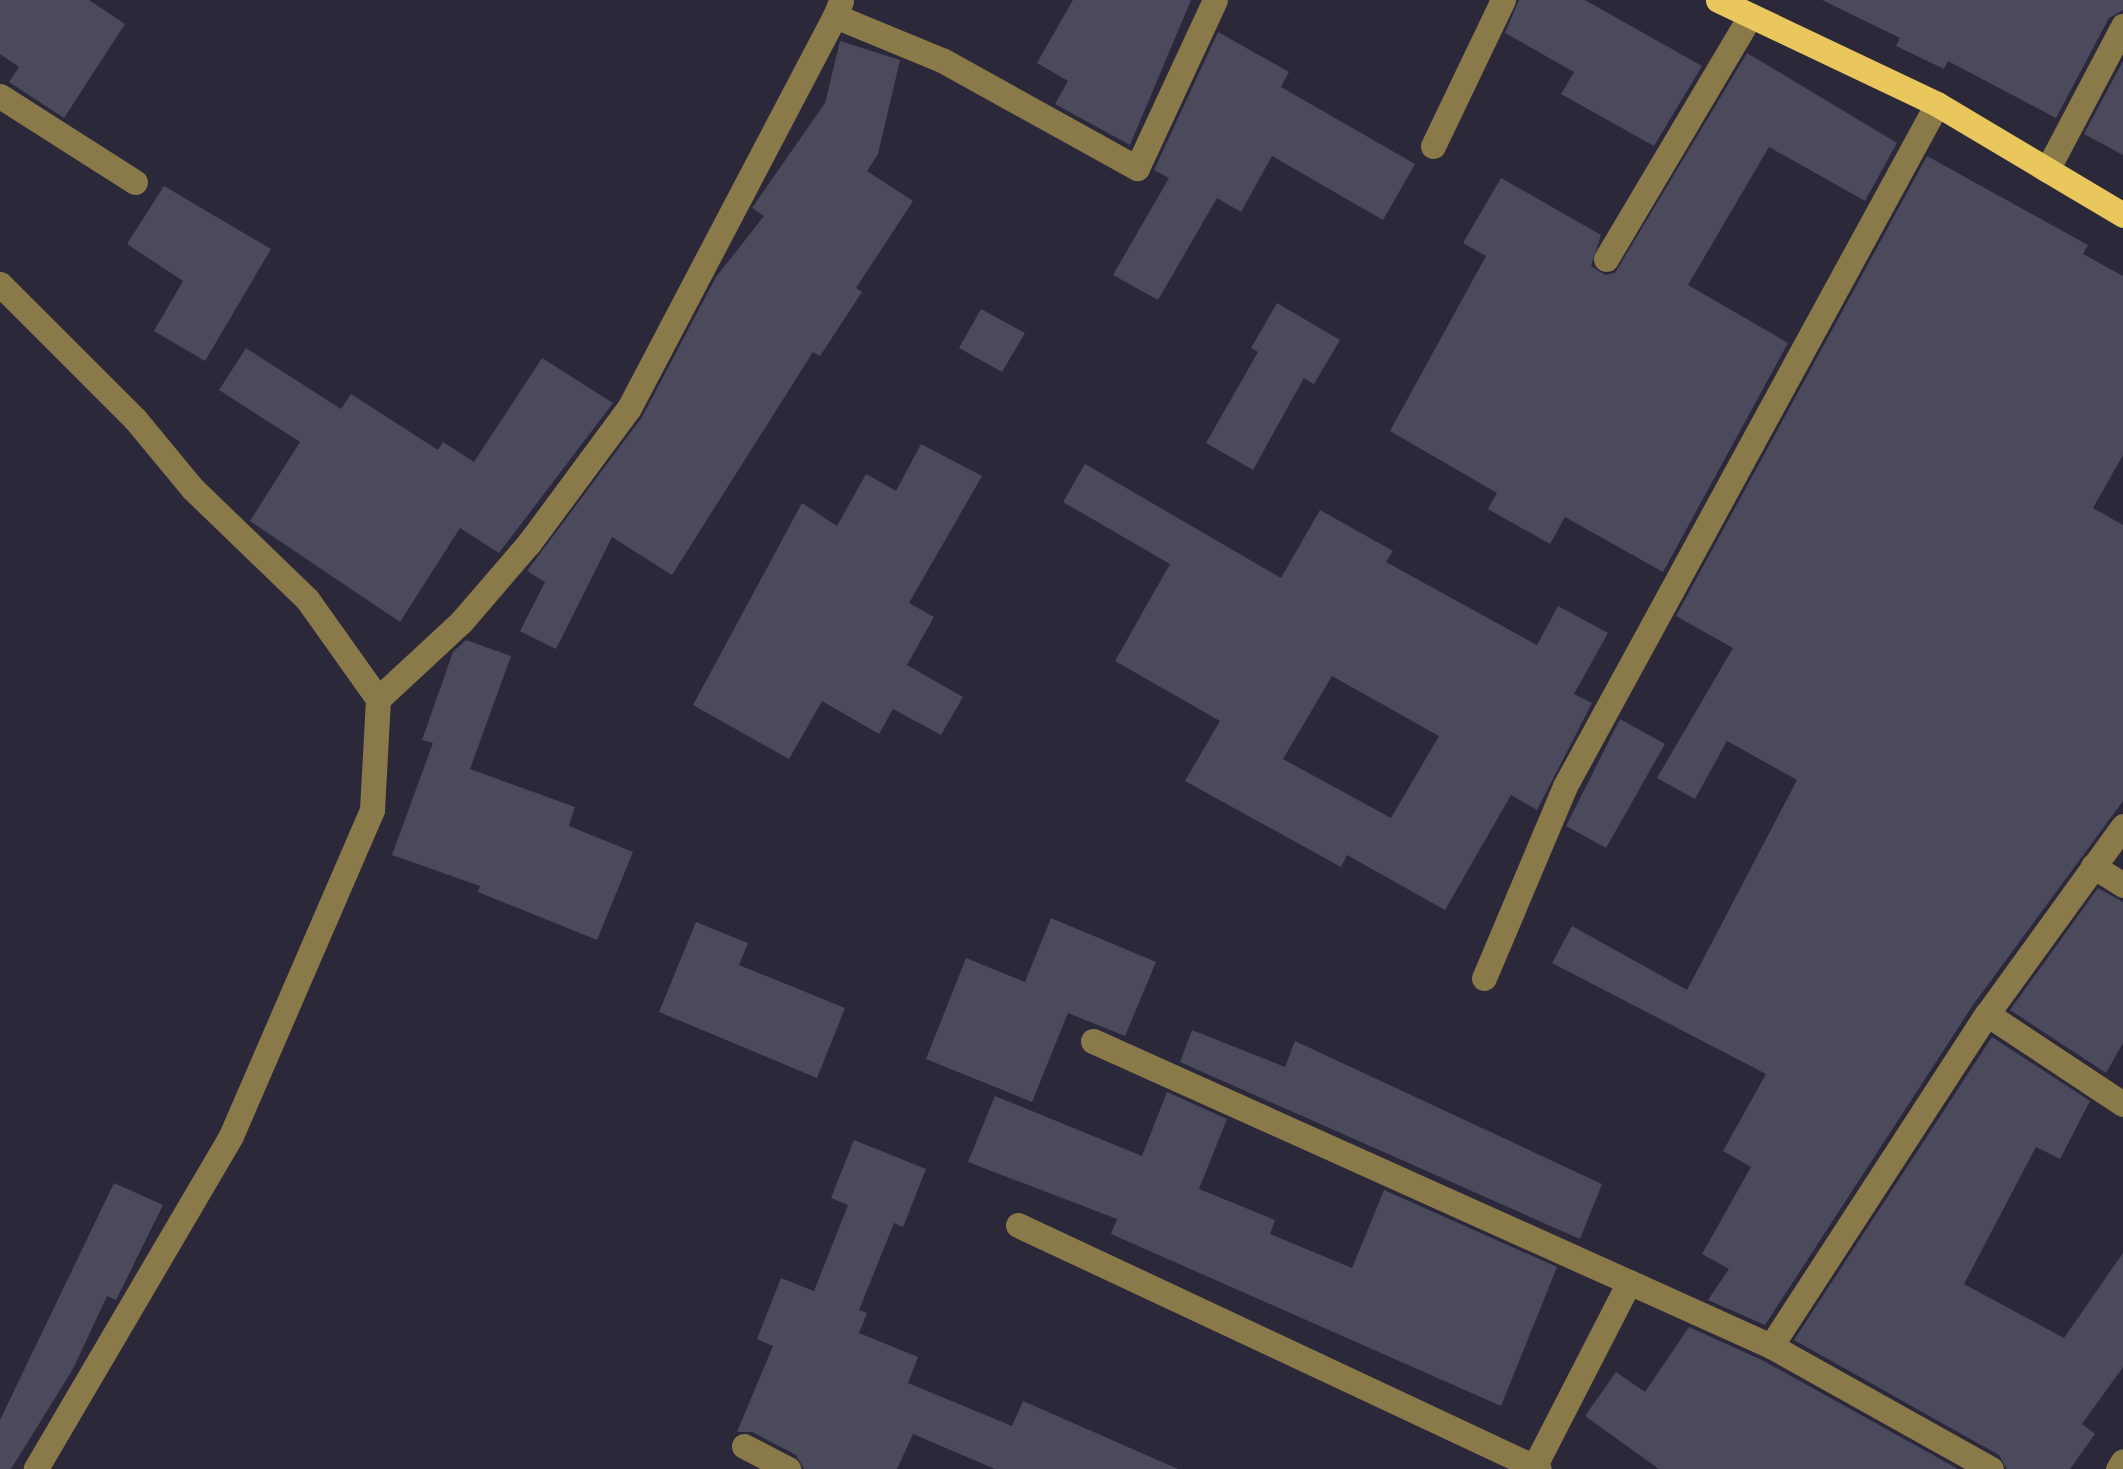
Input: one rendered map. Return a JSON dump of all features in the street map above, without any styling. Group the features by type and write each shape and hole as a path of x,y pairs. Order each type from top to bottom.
{"main road":[{"path":"1718,0 1937,104 2123,215"}],"street":[{"path":"378,699 461,622 530,543 629,408 838,8 942,60 1137,168 1215,0"},
{"path":"1433,146 1504,0"},
{"path":"1606,259 1750,18"},
{"path":"2047,170 2123,26"},
{"path":"0,96 135,182"},
{"path":"1484,978 1566,786 1937,104"},
{"path":"0,284 110,392 194,490 307,599 378,699 372,810 238,1118 36,1469"},
{"path":"1771,1346 1986,1014 2123,826"},
{"path":"2094,866 2123,886"},
{"path":"1986,1014 2123,1104"},
{"path":"1092,1040 1771,1346 1991,1469"},
{"path":"1018,1225 1535,1468 1629,1282"},
{"path":"744,1446 788,1469"},
{"path":"2118,1469 2123,1461"}],"building":[{"path":"0,0 89,0 125,24 64,118 9,82 19,67 0,54"},
{"path":"1073,0 1191,0 1130,145 1055,104 1068,81 1037,63"},
{"path":"1519,0 1585,0 1702,66 1654,146 1561,94 1574,72 1505,33"},
{"path":"1822,0 2123,0 2123,10 2109,18 2056,118 1948,61 1944,69 1896,46 1900,38"},
{"path":"1218,32 1289,72 1281,87 1415,164 1383,220 1272,156 1241,212 1217,198 1158,300 1113,275 1169,178 1154,170"},
{"path":"840,41 900,60 878,154 867,171 913,201 856,288 862,292 820,356 813,352 672,575 612,537 556,649 520,631 545,582 527,571 642,417 716,277 764,216 752,208 825,103"},
{"path":"1747,53 1897,143 1865,201 1769,147 1688,285 1788,343 1663,572 1565,517 1550,544 1488,509 1497,493 1390,431 1486,256 1463,243 1501,178 1601,235 1591,266 1605,275 1615,273"},
{"path":"2123,61 2123,155 2084,134"},
{"path":"1927,156 2088,245 2083,254 2123,276 2123,455 2093,508 2123,525 2123,801 1973,1005 1765,1325 1708,1300 1729,1269 1702,1254 1751,1167 1723,1151 1766,1074 1552,963 1572,926 1687,990 1797,780 1727,741 1695,799 1657,778 1733,648 1676,616"},
{"path":"164,186 271,249 205,361 154,331 183,281 127,244"},
{"path":"1277,303 1340,340 1314,384 1304,378 1253,470 1206,443 1258,352 1251,348"},
{"path":"981,309 1025,333 1002,372 959,348"},
{"path":"246,348 341,409 351,394 438,450 443,442 474,462 542,358 613,403 499,553 460,528 400,622 250,521 300,442 219,390"},
{"path":"921,444 982,476 909,603 934,617 907,665 963,697 941,735 893,709 879,734 822,701 789,759 693,705 802,503 837,526 866,474 896,491"},
{"path":"1085,464 1281,578 1320,510 1393,551 1386,562 1537,645 1558,606 1608,633 1574,694 1592,703 1537,810 1511,795 1445,910 1347,855 1341,867 1185,781 1220,721 1115,661 1170,564 1063,502","holes":["1332,676 1439,736 1391,818 1283,759"]},
{"path":"466,640 511,656 470,769 575,807 569,826 633,852 597,940 478,892 480,886 392,855 433,743 422,740 453,652"},
{"path":"1620,719 1665,744 1606,848 1566,826"},
{"path":"2098,888 2123,902 2123,1043 2106,1073 2010,1010"},
{"path":"1051,918 1156,962 1125,1036 1068,1013 1032,1102 926,1059 966,958 1025,982"},
{"path":"696,922 748,943 739,965 845,1008 817,1078 659,1012"},
{"path":"1192,1030 1285,1067 1295,1041 1602,1184 1580,1239 1180,1062"},
{"path":"1992,1037 2090,1101 2060,1159 2036,1147 1964,1284 2064,1338 2123,1253 2123,1367 2082,1424 2095,1434 2070,1469 2007,1469 1999,1455 1794,1340"},
{"path":"1167,1092 1227,1119 1199,1189 1275,1220 1270,1234 1352,1268 1384,1190 1557,1267 1501,1406 1111,1234 1117,1219 968,1162 995,1096 1142,1156"},
{"path":"854,1140 926,1169 903,1227 894,1223 859,1310 867,1313 859,1333 918,1357 908,1383 1012,1426 1023,1401 1178,1469 995,1469 913,1434 897,1469 804,1469 796,1455 752,1432 737,1432 773,1346 757,1339 781,1278 814,1291 848,1205 831,1198"},
{"path":"114,1183 163,1205 116,1300 107,1296 73,1369 11,1469 0,1469 0,1420"},
{"path":"1689,1327 1764,1361 1958,1469 1659,1469 1585,1416 1616,1372 1645,1392"}]}
